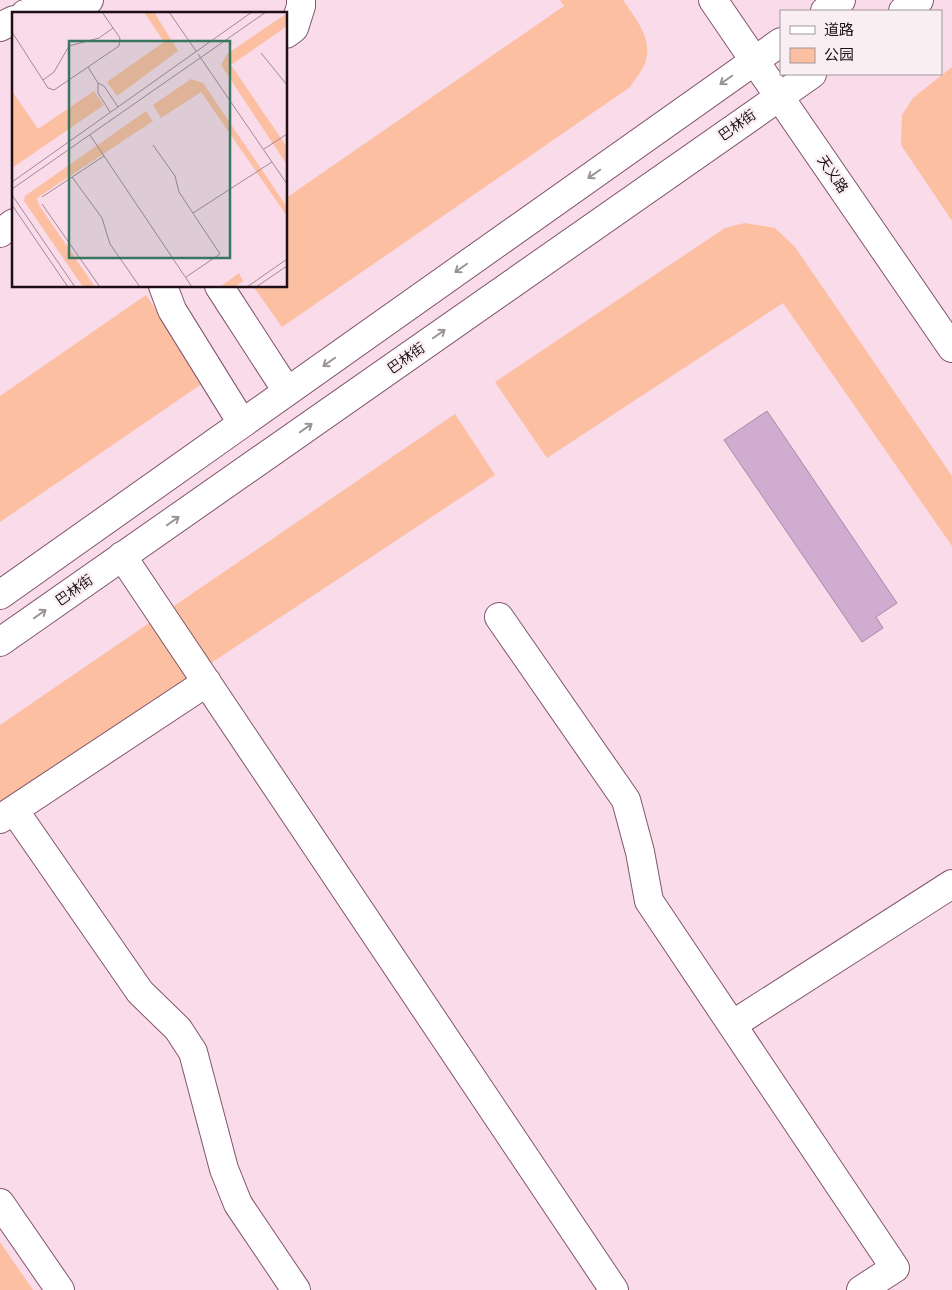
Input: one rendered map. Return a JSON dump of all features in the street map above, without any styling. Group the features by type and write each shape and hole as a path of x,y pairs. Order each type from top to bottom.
{"main road":[{"path":"32,12 52,6 89,0"},
{"path":"288,32 294,28 301,0"},
{"name":"天义路","path":"713,0 952,348"},
{"path":"826,10 841,0"},
{"path":"904,10 919,0"},
{"path":"0,27 12,21"},
{"path":"0,595 780,43"},
{"name":"巴林街","path":"0,642 811,75"},
{"path":"0,233 12,224"},
{"path":"164,288 172,310 242,423"},
{"path":"220,288 287,391"},
{"path":"122,556 614,1290"},
{"path":"499,617 626,800 640,852 649,900 895,1268 861,1290"},
{"path":"207,682 7,814 140,992 178,1029 193,1052 224,1170 238,1204 296,1290"},
{"path":"732,1025 952,884"},
{"path":"0,1203 60,1290"}],"green space":[{"path":"560,0 623,0 641,28 647,43 645,63 630,87 282,327 254,288 288,288 288,197 564,6"},
{"path":"952,67 952,221 901,145 902,115 913,98"},
{"path":"745,223 775,228 795,247 952,476 952,546 783,303 547,458 495,382 725,228"},
{"path":"146,295 206,381 0,522 0,396"},
{"path":"455,414 495,475 0,803 0,725"},
{"path":"0,1242 33,1290 0,1290"}],"building":[{"path":"767,411 897,603 876,617 883,628 862,642 724,440"}]}
